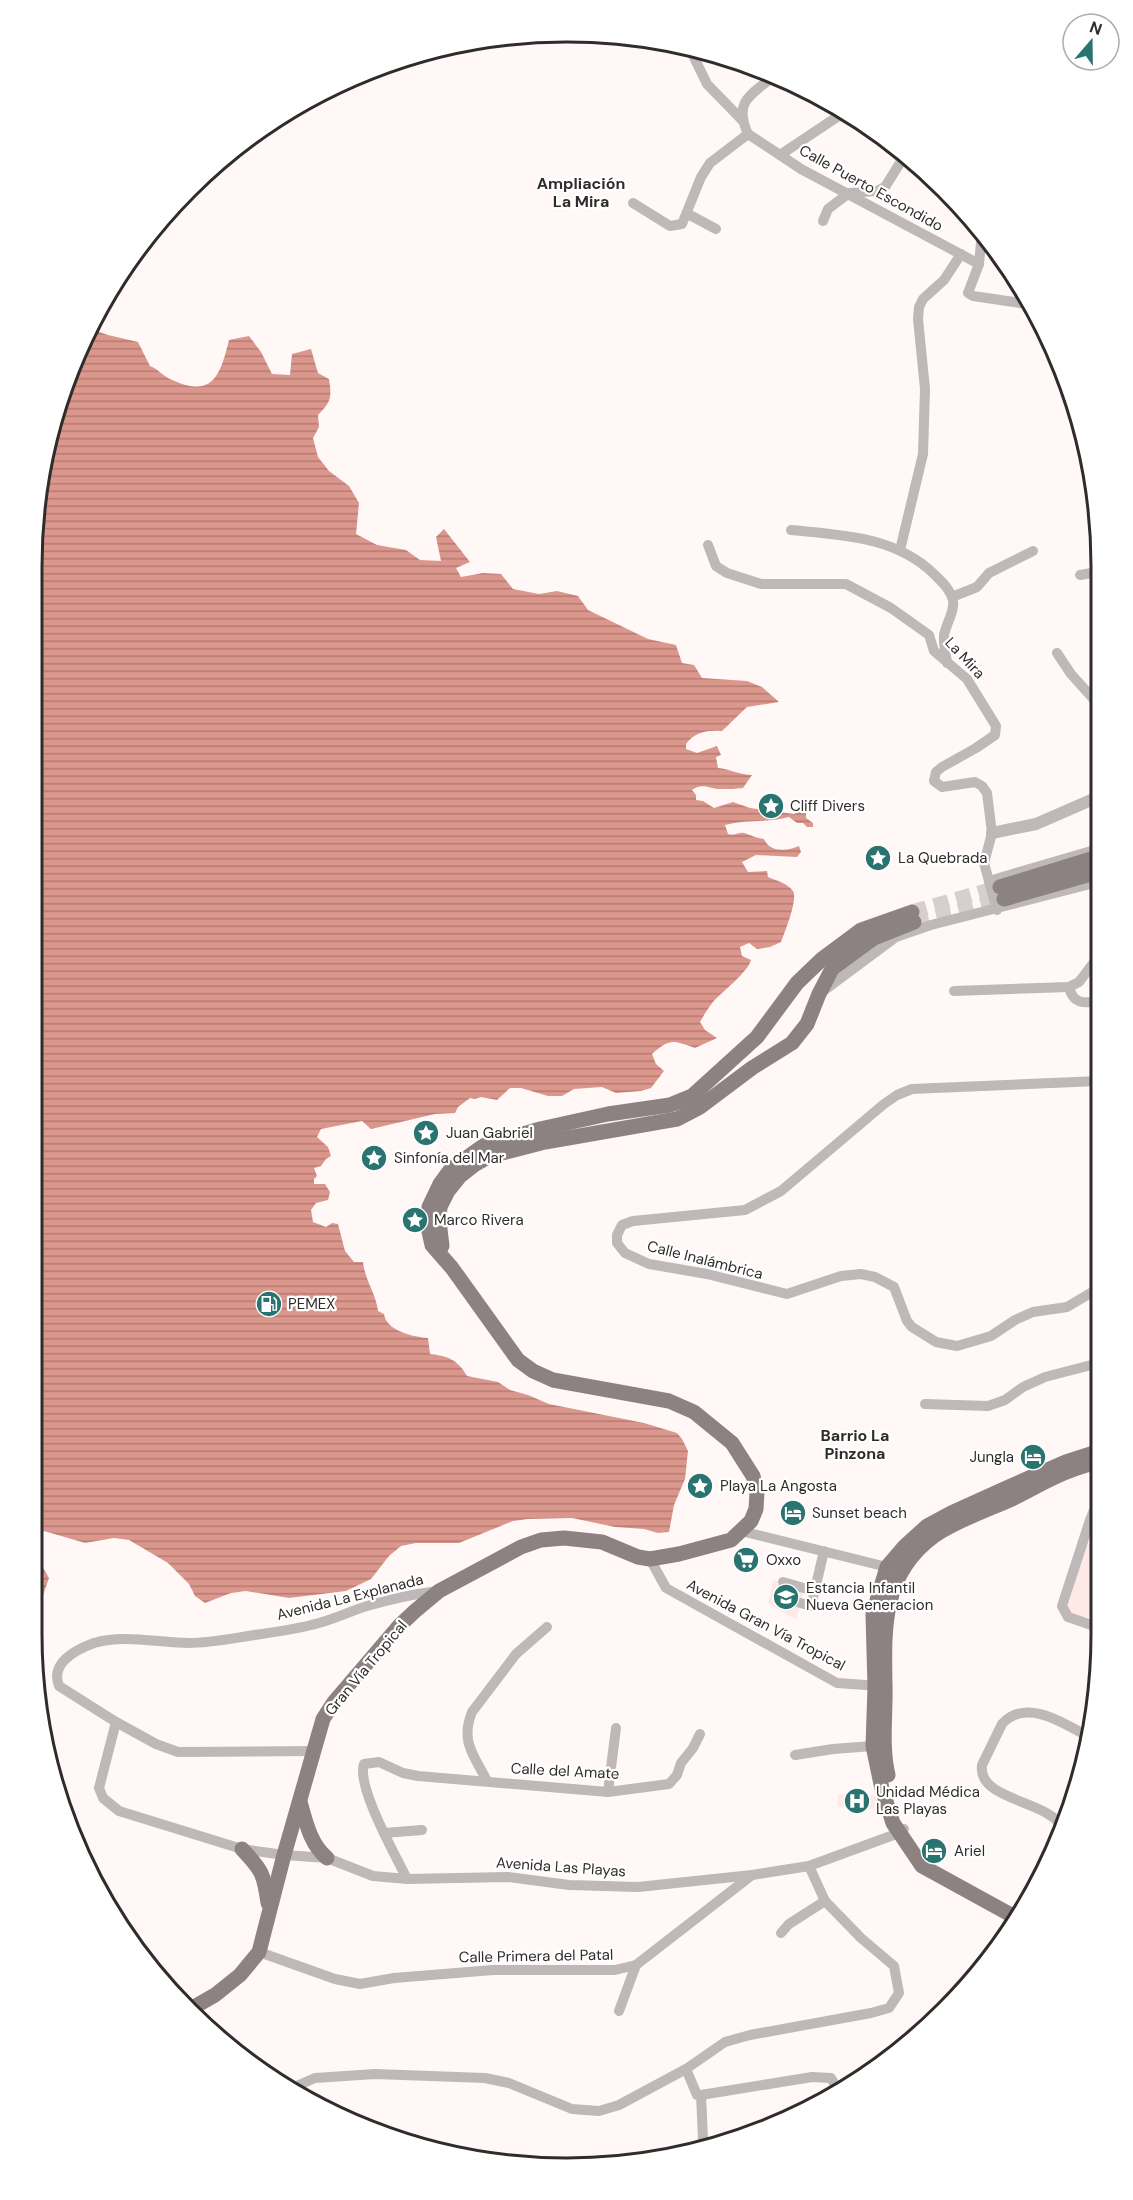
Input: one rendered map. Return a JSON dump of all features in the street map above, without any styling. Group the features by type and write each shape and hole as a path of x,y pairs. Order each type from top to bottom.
{"main road":[{"path":"998,894 1091,860"},
{"path":"998,894 1091,874"},
{"path":"452,1268 440,1242 440,1207 448,1191 460,1176 474,1165 490,1156 545,1142 677,1119 700,1107 752,1068 792,1043 807,1024 832,969 874,938 913,917 861,930 822,959 797,983 757,1038 692,1096 670,1105 608,1114 540,1129 483,1146 457,1163 440,1184 428,1212 432,1245 452,1268 518,1360 533,1371 553,1380 669,1401 694,1412 732,1443 753,1476 757,1492 756,1509 751,1521 741,1531"},
{"path":"1013,1909 943,1872 901,1831 887,1770 873,1614 887,1567 904,1546 927,1526 1066,1462 1091,1454"},
{"path":"1010,1914 922,1866 889,1812 873,1746 891,1592 913,1554 935,1535 1068,1472 1091,1465"},
{"name":"Gran Vía Tropical","path":"197,2005 215,1995 240,1975 259,1952 323,1719 334,1702 399,1626 439,1591 521,1547 541,1540 564,1538 602,1542 638,1557 650,1559 731,1540 741,1531"},
{"path":"300,1802 313,1843 327,1858"},
{"path":"242,1849 260,1868 265,1880 269,1912"}],"street":[{"path":"633,203 670,226 682,224 701,177 710,163 748,134 742,120 707,84 694,58"},
{"path":"742,120 746,100 767,82"},
{"path":"780,155 837,117"},
{"name":"Calle Puerto Escondido","path":"748,134 801,169 979,264"},
{"path":"823,221 828,209 849,193 877,191 885,187 901,162"},
{"path":"687,214 716,229"},
{"path":"981,244 979,264 969,293 974,296 1020,303"},
{"path":"900,550 923,454 925,389 918,319 919,307 923,299 944,280 961,254"},
{"path":"791,530 855,537 900,550 927,567 947,587 952,597 953,606 944,638 946,663"},
{"name":"La Mira","path":"708,545 716,566 727,573 761,584 846,584 891,608 921,627 929,635 934,651 967,679 996,726 994,735 942,767 936,772 934,781 942,787 975,782 982,786 987,793 992,833"},
{"path":"952,597 977,587 988,573 1032,551"},
{"path":"1080,575 1091,573"},
{"path":"1056,653 1091,696"},
{"path":"998,894 984,863 992,833 1036,824 1091,800"},
{"path":"819,994 896,938 931,925 1091,852"},
{"path":"998,894 1091,883"},
{"path":"954,991 1068,987 1079,982 1091,966"},
{"path":"1068,987 1071,996 1077,1002 1091,1003"},
{"name":"Calle Inalámbrica","path":"1091,1081 912,1089 890,1100 781,1191 745,1210 633,1221 622,1225 617,1235 617,1243 624,1253 649,1264 707,1274 787,1294 841,1276 861,1274 875,1277 894,1287 907,1321 912,1327 930,1339 951,1346 965,1345 991,1336 1015,1320 1033,1312 1067,1307 1091,1293"},
{"path":"925,1404 988,1406 1005,1400 1023,1387 1045,1377 1091,1365"},
{"path":"741,1531 887,1567"},
{"path":"1091,1531 1062,1606 1068,1617 1091,1625"},
{"path":"790,1599 811,1606 824,1551"},
{"name":"Avenida Gran Vía Tropical","path":"650,1559 666,1588 837,1683 880,1686"},
{"path":"783,1582 814,1591"},
{"name":"Avenida La Explanada","path":"116,1722 59,1686 56,1677 57,1670 66,1658 95,1643 113,1640 191,1643 277,1632 313,1625 367,1606 414,1594 439,1591"},
{"path":"487,1781 467,1741 468,1721 472,1712 516,1653 547,1627"},
{"path":"1056,1820 990,1785 981,1772 982,1765 1002,1724 1007,1718 1021,1713 1053,1717 1082,1733"},
{"path":"284,1855 242,1849 119,1811 110,1805 99,1788 116,1722 156,1744 178,1752 313,1751"},
{"path":"608,1792 616,1728"},
{"name":"Calle del Amate","path":"407,1879 370,1802 363,1779 364,1764 379,1762 403,1773 418,1776 608,1792 669,1784 677,1775 681,1763 693,1748 700,1734"},
{"path":"795,1755 873,1746"},
{"path":"384,1833 422,1830"},
{"name":"Avenida Las Playas","path":"284,1855 327,1858 373,1876 407,1879 507,1877 569,1885 638,1887 752,1875 809,1866 901,1831"},
{"path":"299,2085 315,2078 375,2074 485,2078 509,2083 572,2109 599,2111 619,2105 686,2069 724,2042 889,2008 899,1993 894,1966 861,1938 825,1901 809,1866"},
{"name":"Calle Primera del Patal","path":"259,1952 335,1979 360,1984 394,1978 493,1970 615,1970 636,1965 752,1875"},
{"path":"781,1933 789,1924 825,1901"},
{"path":"620,2012 636,1965"},
{"path":"686,2069 697,2095 812,2077 831,2078 834,2085"},
{"path":"701,2095 704,2139"}],"shaded area":[{"path":"98,331 138,342 150,366 170,379 196,387 212,381 217,374 229,340 249,336 261,352 272,374 290,375 292,354 311,349 318,373 329,379 330,399 318,415 319,427 313,438 318,457 329,471 349,486 359,503 356,534 377,545 406,550 420,560 441,561 436,537 444,529 470,562 456,568 461,577 483,573 501,574 513,589 539,594 557,591 578,596 588,610 648,639 676,645 682,663 694,665 702,678 747,681 762,687 779,702 747,707 722,731 702,733 693,737 686,744 686,749 697,753 717,746 721,755 716,757 718,768 752,775 743,788 722,789 703,786 692,790 696,795 696,800 703,801 714,808 733,802 750,808 794,814 802,808 806,811 806,818 813,823 813,827 797,823 789,817 725,825 728,834 744,833 764,839 770,847 775,849 799,846 801,852 797,857 756,855 742,862 748,872 767,871 768,877 782,882 793,891 794,901 790,916 781,942 757,949 749,943 740,947 742,956 751,960 749,965 713,1002 700,1022 705,1030 717,1038 695,1048 672,1042 663,1045 652,1054 656,1064 664,1071 651,1088 616,1093 602,1087 574,1089 562,1096 548,1096 521,1088 510,1088 497,1100 481,1097 470,1098 458,1107 455,1113 435,1114 371,1129 362,1121 321,1129 317,1137 328,1147 331,1156 321,1166 314,1168 317,1176 314,1184 325,1184 330,1192 328,1200 316,1203 311,1210 313,1222 326,1227 332,1223 338,1224 345,1251 354,1262 363,1262 378,1311 384,1314 390,1325 402,1332 428,1338 430,1354 452,1360 467,1376 498,1382 510,1390 549,1404 644,1423 677,1433 688,1451 685,1479 674,1505 669,1532 658,1533 644,1529 615,1527 572,1518 513,1521 459,1543 416,1543 401,1546 389,1556 371,1579 346,1591 289,1598 246,1591 231,1593 205,1603 195,1596 189,1584 168,1563 129,1540 114,1538 85,1543 42,1532 42,566 46,498 52,464 70,398"},
{"path":"1087,1543 1091,1544 1091,1623 1070,1615 1067,1609"},
{"path":"42,1566 49,1578 42,1598"},
{"name":"Estancia Infantil Nueva Generacion","path":"773,1580 804,1590 796,1620 768,1603"},
{"name":"Unidad Médica Las Playas","path":"838,1794 877,1796 876,1809 837,1807"}],"tunnel":[{"path":"912,912 1000,887"},
{"path":"914,922 1004,899"}],"place":[{"name":"Cliff Divers","path":"771,806"},
{"name":"La Quebrada","path":"878,858"},
{"name":"Juan Gabriel","path":"426,1133"},
{"name":"Sinfonía del Mar","path":"374,1158"},
{"name":"Marco Rivera","path":"415,1220"},
{"name":"PEMEX","path":"269,1304"},
{"name":"Jungla","path":"1033,1457"},
{"name":"Playa La Angosta","path":"700,1486"},
{"name":"Sunset beach","path":"793,1513"},
{"name":"Oxxo","path":"746,1560"},
{"name":"Estancia Infantil Nueva Generacion","path":"786,1597"},
{"name":"Unidad Médica Las Playas","path":"857,1801"},
{"name":"Ariel","path":"934,1851"}],"district":[{"name":"Ampliación La Mira","path":"581,192"},
{"name":"Barrio La Pinzona","path":"855,1444"}]}
